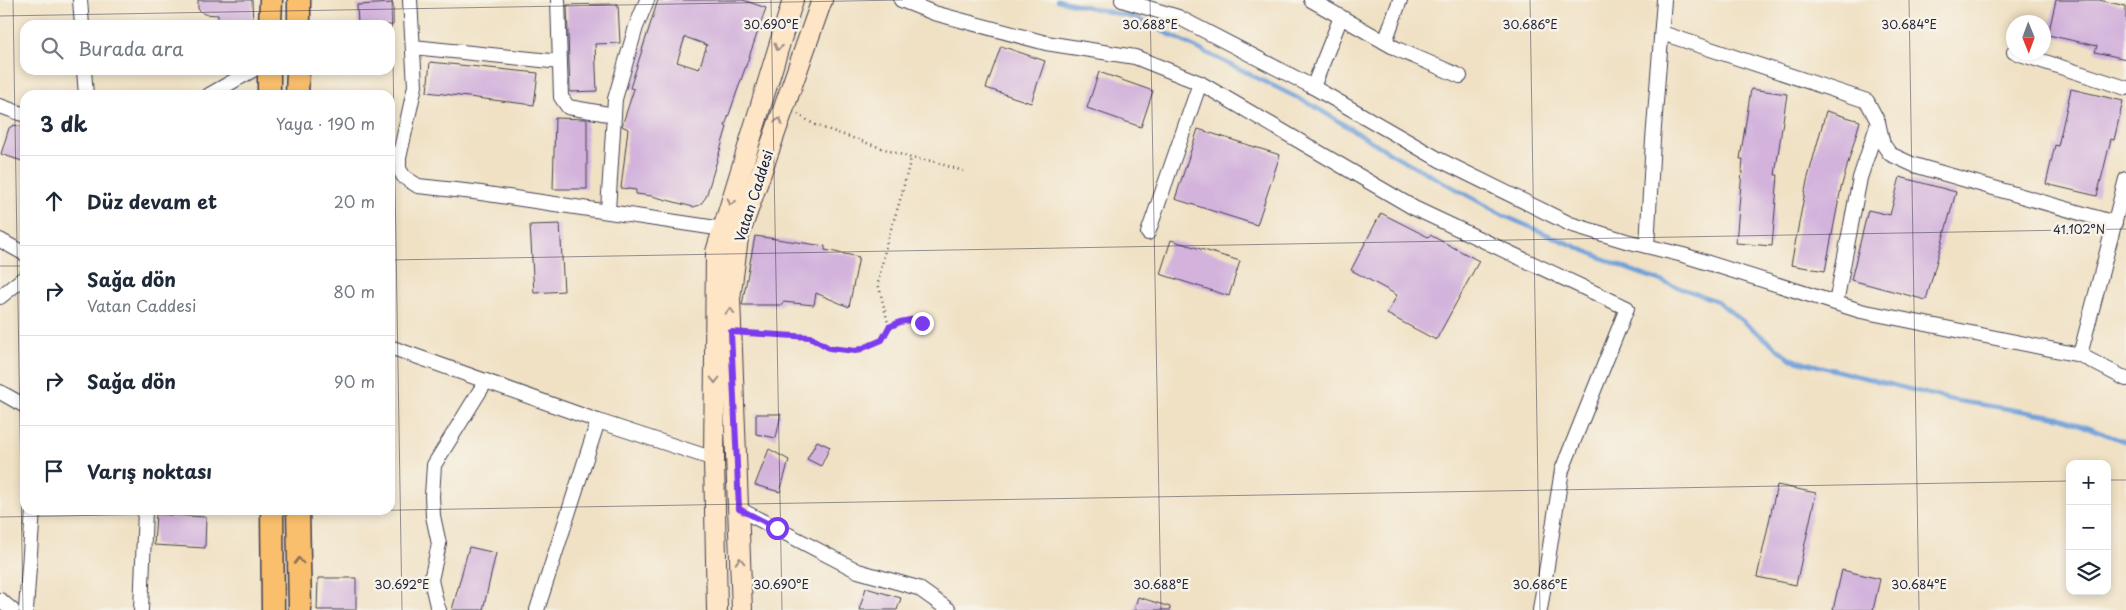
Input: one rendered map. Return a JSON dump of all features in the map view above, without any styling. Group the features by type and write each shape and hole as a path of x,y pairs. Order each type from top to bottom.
{"main road":[{"path":"270,20 271,0"},
{"path":"298,20 299,0"},
{"name":"Vatan Caddesi","path":"717,610 714,459 716,252 793,0"},
{"name":"Vatan Caddesi","path":"742,610 730,299 738,238 822,0"},
{"path":"269,75 270,90"},
{"path":"297,90 298,75"},
{"path":"272,515 273,610"},
{"path":"298,515 300,610"}],"street":[{"path":"80,0 82,20"},
{"path":"410,0 414,86 399,158 398,169 404,177 418,186 608,210 723,228"},
{"path":"558,0 561,97 568,107 614,115"},
{"path":"608,210 617,90 636,28 647,0"},
{"path":"901,0 934,12 1046,43 1135,57 1200,83 1414,208 1627,308 1562,470 1540,610"},
{"path":"1122,0 1178,17 1313,87 1440,160 1570,224 1683,255 1861,311 2080,355 2126,379"},
{"path":"1310,0 1385,42 1460,76"},
{"path":"1385,42 1400,0"},
{"path":"1647,246 1664,0"},
{"path":"1313,87 1341,17"},
{"path":"1662,33 1867,101 1878,122 1883,144 1890,154 1914,165 2115,223"},
{"path":"412,47 560,62"},
{"path":"2039,60 2126,88"},
{"path":"84,75 86,90"},
{"path":"218,90 244,75"},
{"path":"1148,233 1200,83"},
{"path":"0,106 20,113"},
{"path":"1836,303 1860,178 1878,122"},
{"path":"2080,355 2126,180"},
{"path":"0,240 20,251"},
{"path":"0,297 20,281"},
{"path":"395,350 598,421 714,459"},
{"path":"439,610 436,606 432,580 439,544 433,516 434,466 486,381"},
{"path":"0,392 20,403"},
{"path":"537,610 598,421"},
{"path":"739,509 858,571 918,588 949,610"},
{"path":"26,610 33,515"},
{"path":"141,610 146,515"},
{"path":"0,600 12,610"}],"path":[{"path":"784,106 815,125 911,158 932,161 963,171"},
{"path":"889,327 878,283 886,241 899,204 911,158"},
{"path":"731,332 810,337 829,348 856,351 882,340 889,327 900,322 915,319 922,323"}],"building":[{"path":"198,0 252,0 253,20 218,20 218,15 204,14 198,9"},
{"path":"658,0 743,0 766,8 725,126 727,127 706,197 700,205 693,207 652,196 636,194 636,190 621,188 628,129 622,126 634,89 630,88","holes":["685,37 707,45 699,69 677,62"]},
{"path":"2056,0 2099,0 2126,6 2126,59 2095,52 2097,46 2051,36 2051,22"},
{"path":"393,3 393,20 358,20 357,5"},
{"path":"618,4 620,43 595,44 597,91 570,92 567,5"},
{"path":"1001,46 1045,61 1031,103 986,88"},
{"path":"430,62 538,73 534,105 427,92"},
{"path":"1099,72 1153,91 1141,127 1087,108"},
{"path":"1751,89 1787,94 1775,175 1778,175 1772,246 1736,243 1743,159 1740,159"},
{"path":"2071,89 2123,101 2114,140 2111,139 2097,196 2046,184 2055,145 2058,146"},
{"path":"1826,111 1860,121 1841,188 1825,271 1791,265 1807,181"},
{"path":"555,118 587,119 587,189 553,189"},
{"path":"14,125 20,127 20,160 1,154 9,128"},
{"path":"1198,129 1280,155 1257,225 1175,199"},
{"path":"1900,177 1956,192 1926,300 1851,280 1868,210 1890,215"},
{"path":"1381,213 1428,237 1430,235 1479,261 1436,340 1387,314 1397,295 1351,270"},
{"path":"560,224 564,291 534,293 530,225"},
{"path":"755,236 825,246 825,250 859,257 849,307 816,293 814,305 783,302 782,305 742,305"},
{"path":"1171,240 1240,261 1229,296 1160,274"},
{"path":"756,414 781,414 776,438 756,434"},
{"path":"817,441 830,447 821,466 807,459"},
{"path":"769,449 789,460 780,492 755,485"},
{"path":"1777,485 1816,493 1796,585 1757,577"},
{"path":"156,515 206,517 205,548 154,545"},
{"path":"469,547 496,553 483,610 452,610"},
{"path":"1842,570 1880,579 1873,610 1833,610"},
{"path":"318,578 356,578 356,610 317,610"},
{"path":"866,588 901,598 897,610 859,610"},
{"path":"1138,597 1170,607 1170,610 1134,610"}],"waterway":[{"path":"1057,0 1136,18 1312,105 1394,155 1507,217 1630,270 1717,301 1791,359 1952,400 2059,417 2126,442"}],"route":[{"path":"777,528 739,509 731,332 810,337 829,348 856,351 882,340 889,327 900,322 915,319 922,323"}]}
